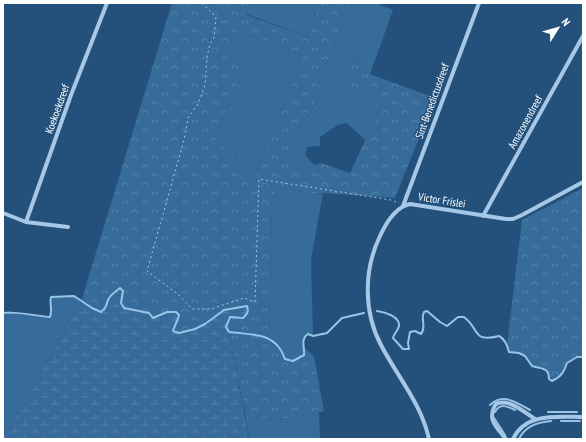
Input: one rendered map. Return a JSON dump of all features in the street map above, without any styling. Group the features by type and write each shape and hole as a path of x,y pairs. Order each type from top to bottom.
{"street":[{"name":"Koekoekdreef","path":"26,222 71,95 107,3"},
{"name":"Sint-Benedictusdreef","path":"403,206 479,3"},
{"name":"Amazonendreef","path":"483,216 583,36"},
{"name":"Victor Frislei","path":"429,439 423,420 412,395 377,337 373,324 368,295 368,272 374,247 384,228 389,220 403,206 410,204 506,219 518,217 583,182"},
{"path":"3,213 26,222 68,227"},
{"path":"506,439 493,422 491,414 496,404 505,402 535,419"},
{"path":"513,439 521,427 535,419 556,416 583,417"}],"path":[{"path":"202,3 216,16 214,38 210,44 207,57 205,86 198,104 188,118 184,140 147,271 179,295 192,309 211,309 244,298 255,302 259,179 391,200 403,206"}],"green space":[{"path":"172,3 250,3 246,15 307,37 319,3 351,3 314,94 318,99 293,138 285,160 317,173 321,163 350,173 383,102 374,94 359,93 350,87 348,76 355,56 370,74 435,98 395,198 323,193 311,194 278,186 272,201 269,337 281,348 285,359 293,361 303,356 304,347 314,357 324,411 292,418 246,419 229,332 226,327 230,317 242,318 224,310 193,330 179,332 173,331 178,321 160,315 153,318 149,313 124,308 121,303 123,291 120,288 110,296 105,308 101,312 81,302","holes":["240,31 303,55 254,180 215,137 245,68 228,60"]},
{"path":"250,3 319,3 307,37 246,14"},
{"path":"351,3 375,3 393,10 370,74 355,56 348,76 359,93 374,94 383,102 366,140 346,123 338,125 320,137 320,146 307,147 305,155 314,165 321,163 317,173 284,161 293,138 318,100 314,94"},
{"path":"240,31 303,55 254,181 215,137 245,68 228,60"},
{"path":"278,186 311,194 323,193 311,260 313,336 308,334 304,338 304,355 293,361 285,359 283,353 269,337 272,201"},
{"path":"583,188 583,357 577,357 567,363 562,374 552,381 549,379 548,372 546,370 532,366 525,356 519,353 509,352 507,345 522,220"},
{"path":"120,288 123,291 121,303 124,308 149,313 153,318 167,312 176,312 179,315 173,331 179,333 195,329 205,324 224,310 247,306 247,314 243,318 230,317 227,327 249,439 3,439 81,302 101,312 105,308 110,296"},
{"path":"74,296 81,302 3,439 3,313 9,311 19,314 50,317 51,297"},
{"path":"319,412 320,439 249,439 246,419 292,418"}],"waterway":[{"path":"3,313 20,313 50,317 51,297 74,296 101,312 105,308 110,296 120,288 123,291 121,303 124,308 149,313 153,318 167,312 176,312 179,315 173,331 179,333 195,329 205,324 224,310 247,306 248,310 243,318 230,317 226,327 229,332 263,336 270,339 281,350 285,359 293,361 304,355 303,341 308,334 313,336 327,333 342,318 364,313"},
{"path":"377,311 391,315 397,320 399,326 393,338 403,349 409,349 408,343 410,332 415,331 421,334 423,331 423,315 424,312 427,311 447,326 458,317 464,317 480,336 484,338 501,337 507,345 509,352 519,353 525,356 532,366 546,370 548,372 549,379 552,381 562,374 567,363 577,357 583,357"},
{"path":"490,405 495,401 505,399 515,402 530,410"},
{"path":"495,412 501,406 515,410"},
{"path":"548,412 577,412"},
{"path":"494,418 505,435"},
{"path":"519,439 528,428 541,422 551,421"},
{"path":"561,421 580,421"}]}
